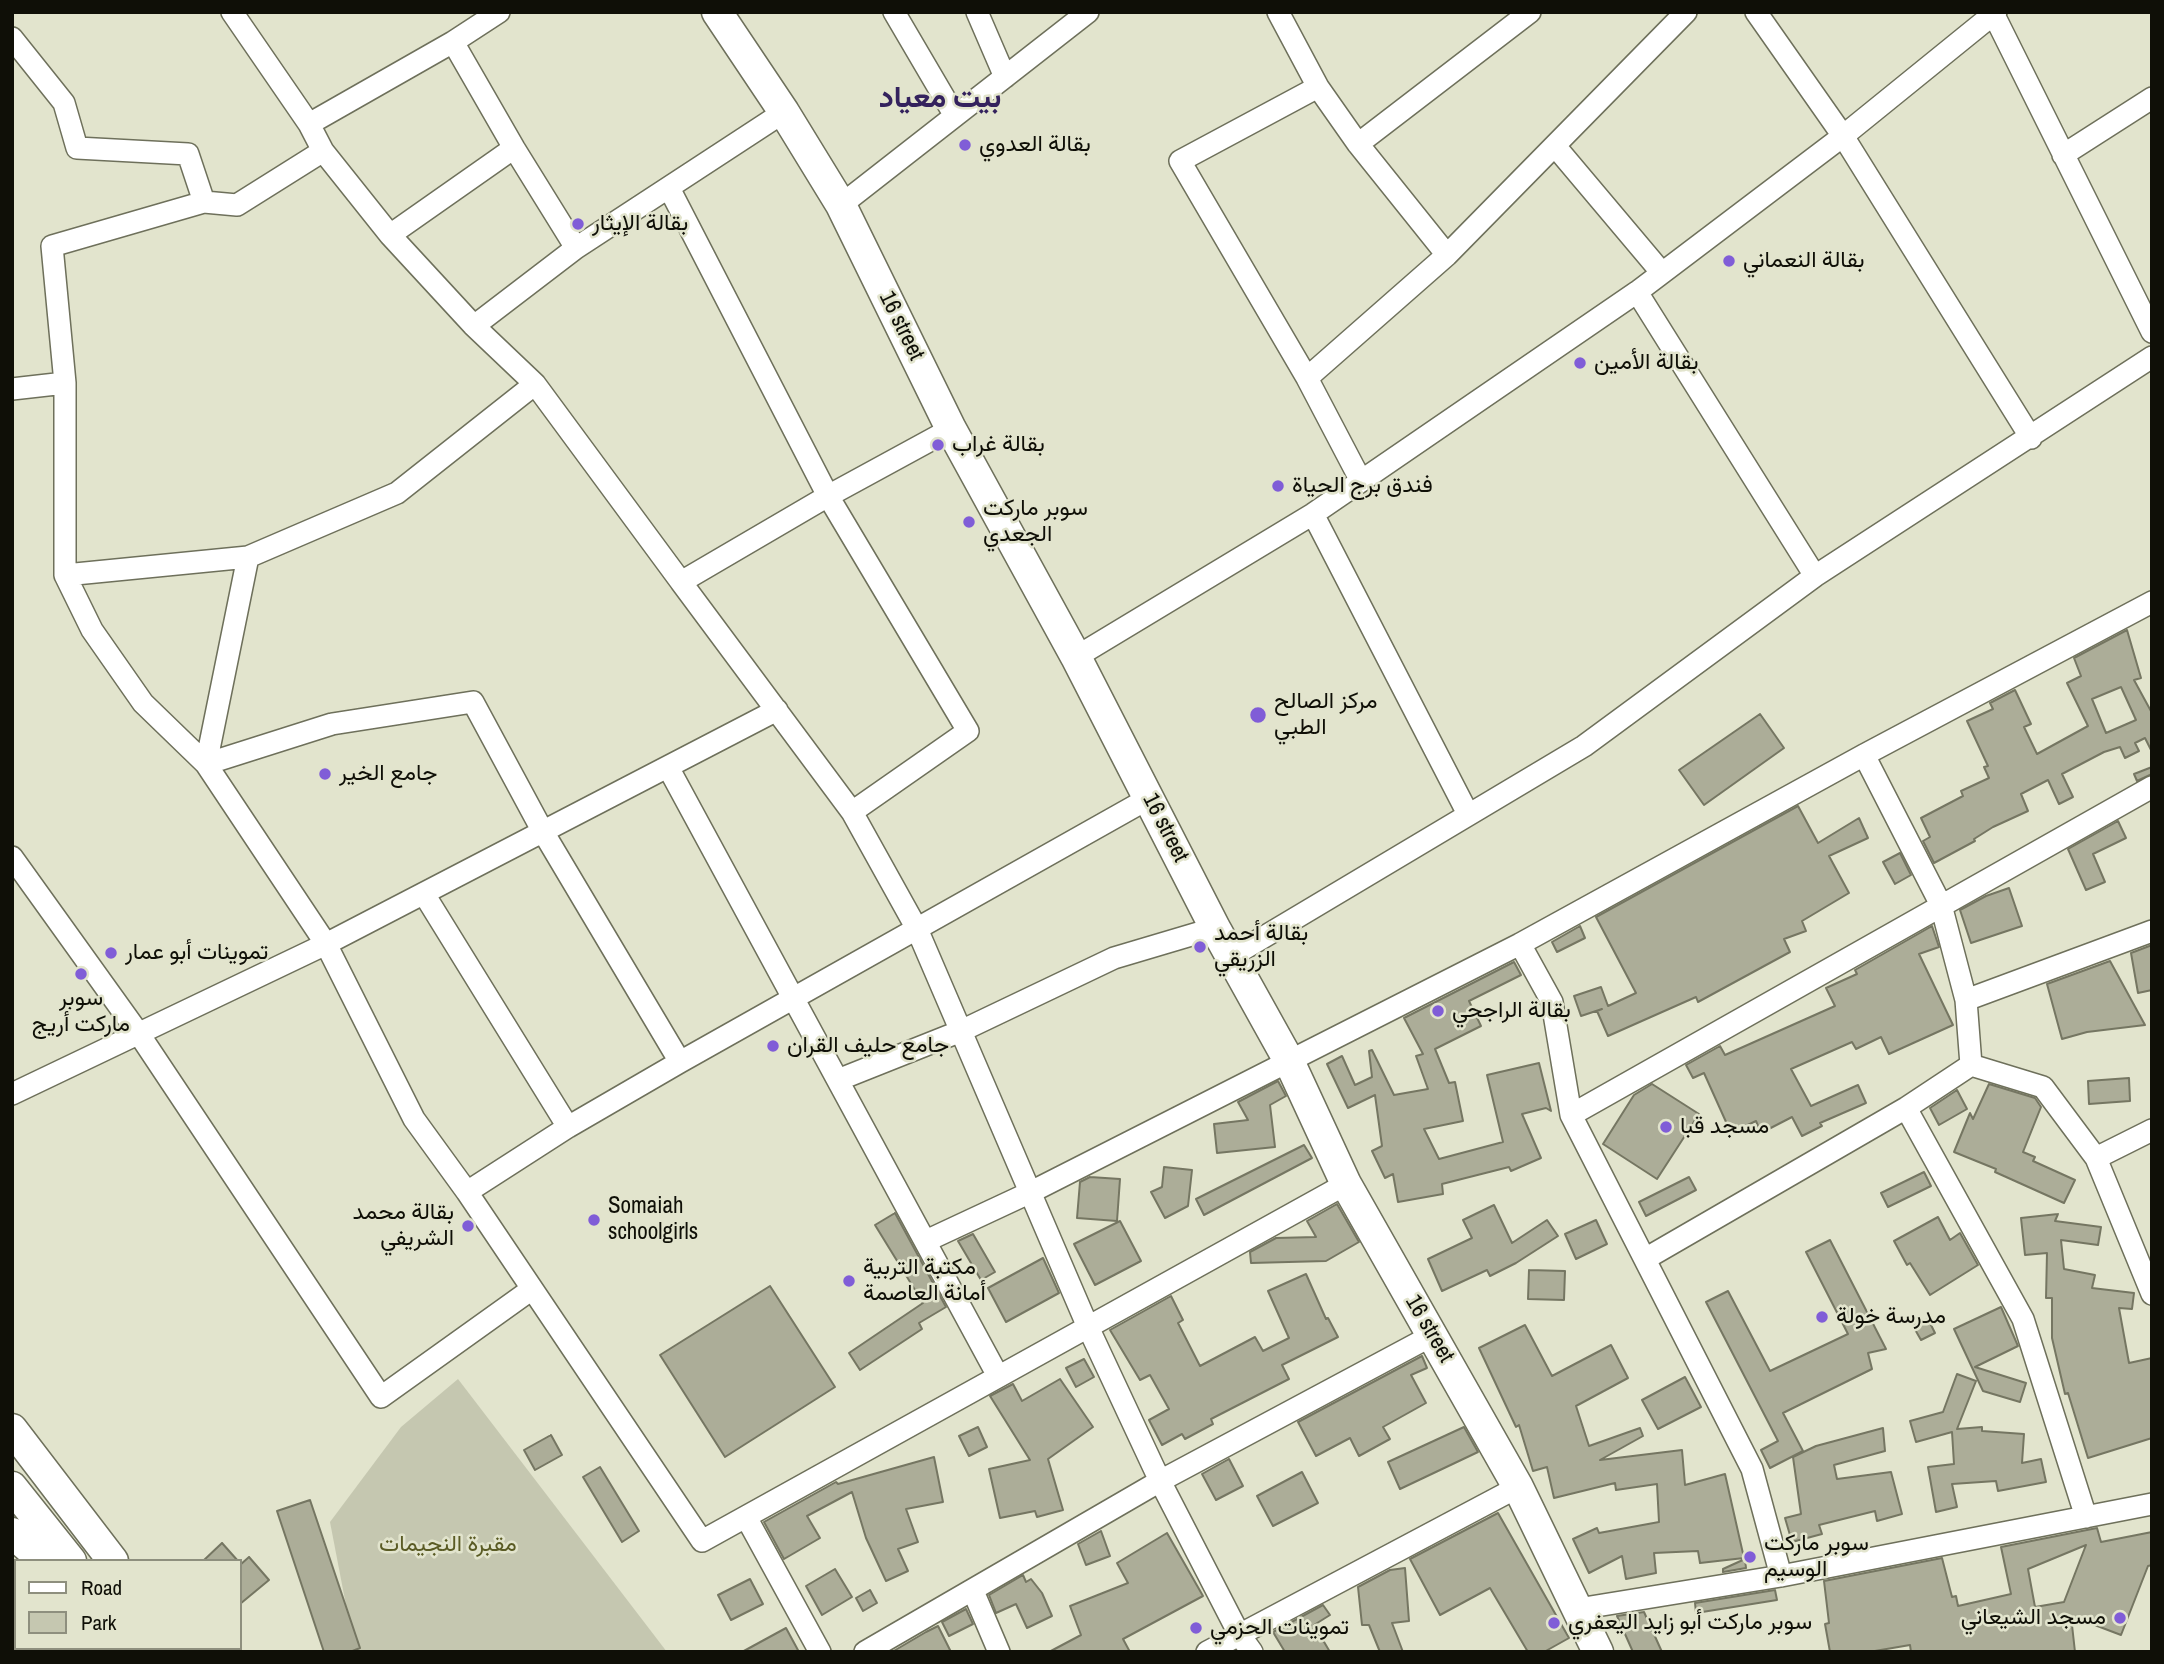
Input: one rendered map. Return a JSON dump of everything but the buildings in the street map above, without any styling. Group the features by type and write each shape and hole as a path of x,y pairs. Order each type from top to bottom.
{"street":[{"path":"232,12 309,124 323,151 390,235 474,326 535,384 852,811 917,929 1087,1327 1160,1481 1239,1634 1252,1652"},
{"path":"309,124 453,42 499,12"},
{"name":"16 street","path":"717,12 784,111 841,205 951,429 1151,797 1215,928 1289,1062 1346,1184 1518,1487 1598,1652"},
{"path":"894,12 955,116"},
{"path":"977,12 1005,77"},
{"path":"841,205 1088,12"},
{"path":"1278,12 1318,87 1358,144 1447,255"},
{"path":"1358,144 1530,12"},
{"path":"1307,377 1447,255 1686,12"},
{"path":"1756,12 1843,135 2031,438"},
{"path":"1076,657 1314,514 1637,292 1843,135 1995,13 2152,332"},
{"path":"12,38 64,103 77,148 188,154 204,202"},
{"path":"453,42 514,149 576,248"},
{"path":"1318,87 1180,161 1307,377 1361,481"},
{"path":"2063,155 2152,98"},
{"path":"474,326 576,248 784,111"},
{"path":"1555,146 1662,273"},
{"path":"390,235 514,149"},
{"path":"323,151 237,205 204,202 52,246 65,383 65,575 92,630 143,703 206,764 326,944 414,1119 467,1192 702,1541 1346,1184"},
{"path":"669,188 828,496 968,731 852,811"},
{"path":"1637,292 1815,576"},
{"path":"1232,956 1584,746 1815,576 2152,357"},
{"path":"12,389 65,383"},
{"path":"65,575 248,557 397,493 535,384"},
{"path":"681,582 828,496 951,429"},
{"path":"1314,514 1468,814"},
{"path":"206,764 248,557"},
{"path":"926,1241 1031,1192 1520,944 1864,755 2152,602"},
{"path":"206,764 332,724 473,702 542,830 680,1062"},
{"path":"12,1094 326,944 542,830 669,769 778,710"},
{"path":"1864,755 1941,905 1966,1000 1971,1065"},
{"path":"669,769 998,1376"},
{"path":"1571,1115 2152,787"},
{"path":"467,1192 568,1127 793,996 1151,797"},
{"path":"12,857 139,1034 381,1397 532,1289"},
{"path":"424,894 568,1127"},
{"path":"838,1080 961,1031 1114,958 1215,928"},
{"path":"1966,1000 2152,931"},
{"path":"1520,944 1552,1002 1571,1115 1752,1469 1781,1576"},
{"path":"1645,1259 1906,1108 1971,1065"},
{"path":"1971,1065 2043,1087 2096,1158 2152,1294"},
{"path":"1906,1108 2023,1319 2086,1517"},
{"path":"2096,1158 2152,1130"},
{"path":"865,1652 1160,1481 1433,1335"},
{"path":"12,1429 111,1559"},
{"path":"12,1487 69,1559"},
{"path":"1207,1652 1518,1487"},
{"path":"1578,1609 1781,1576 2152,1504"},
{"path":"747,1517 820,1652"},
{"path":"12,1533 42,1559"},
{"path":"12,1539 27,1559"},
{"path":"973,1591 999,1652"}],"green space":[{"name":"مقبرة النجيمات","path":"458,1379 667,1652 355,1652 330,1522 401,1427"}],"place":[{"name":"بقالة العدوي","path":"965,145"},
{"name":"بقالة الإيثار","path":"578,224"},
{"name":"بقالة النعماني","path":"1729,261"},
{"name":"بقالة الأمين","path":"1580,363"},
{"name":"بقالة غراب","path":"938,445"},
{"name":"فندق برج الحياة","path":"1278,486"},
{"name":"سوبر ماركت الجعدي","path":"969,522"},
{"name":"مركز الصالح الطبي","path":"1258,715"},
{"name":"جامع الخير","path":"325,774"},
{"name":"بقالة أحمد الزريقي","path":"1200,947"},
{"name":"تموينات أبو عمار","path":"111,953"},
{"name":"سوبر ماركت أريج","path":"81,974"},
{"name":"بقالة الراجحي","path":"1438,1011"},
{"name":"جامع حليف القران","path":"773,1046"},
{"name":"مسجد قبا","path":"1666,1127"},
{"name":"Somaiah schoolgirls","path":"594,1220"},
{"name":"بقالة محمد الشريفي","path":"468,1226"},
{"name":"مكتبة التربية أمانة العاصمة","path":"849,1281"},
{"name":"مدرسة خولة","path":"1822,1317"},
{"name":"سوبر ماركت الوسيم","path":"1750,1557"},
{"name":"مسجد الشيعاني","path":"2120,1618"},
{"name":"سوبر ماركت أبو زايد اليعفري","path":"1554,1623"},
{"name":"تموينات الحزمي","path":"1196,1628"}],"district":[{"name":"بيت معياد","path":"940,99"}]}
